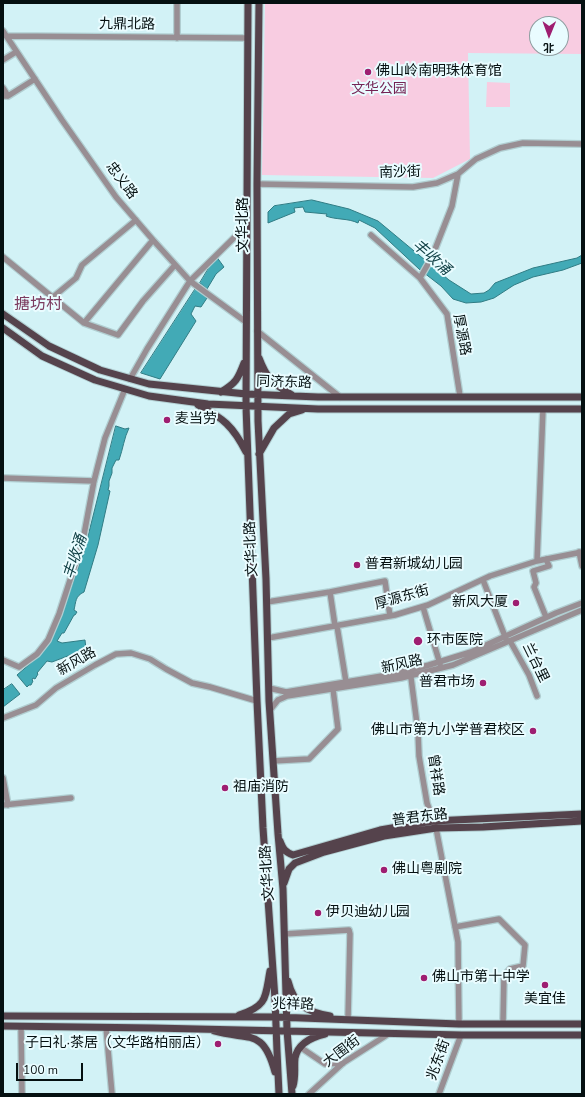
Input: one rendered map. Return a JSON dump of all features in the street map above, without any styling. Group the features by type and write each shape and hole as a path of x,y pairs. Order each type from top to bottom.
{"main road":[{"name":"文华北路","path":"248,3 246,406 263,828 276,1017 279,1092"},
{"name":"文华北路","path":"259,3 257,395 267,602 270,710 283,889 284,963 292,1094"},
{"name":"同济东路","path":"3,314 49,346 100,370 149,384 257,395 582,397"},
{"name":"同济东路","path":"3,328 42,356 96,380 149,396 208,404 309,408 582,409"},
{"path":"257,354 265,374 276,386 294,396"},
{"path":"221,392 234,385 239,376 246,355"},
{"path":"192,402 214,413 229,424 238,436 248,455"},
{"path":"259,454 274,428 289,414 309,408"},
{"name":"普君东路","path":"294,859 435,824 582,814"},
{"name":"普君东路","path":"435,824 483,827 582,821"},
{"path":"278,834 283,849 294,859 289,869 283,889"},
{"path":"232,1017 252,1011 262,1003 266,996 272,961"},
{"path":"284,963 291,992 298,1003 310,1011 351,1019"},
{"name":"兆祥路","path":"3,1016 276,1017 287,1019 351,1019 459,1024 582,1023"},
{"name":"兆祥路","path":"3,1026 205,1028 461,1035 582,1035"},
{"path":"205,1028 224,1034 254,1038 263,1045 270,1056 279,1092"},
{"path":"292,1094 296,1076 295,1058 300,1047 310,1038 323,1034 344,1031"}],"street":[{"path":"177,3 177,38"},
{"name":"九鼎北路","path":"5,34 248,38"},
{"name":"忠义路","path":"5,34 116,197 152,240 191,282 246,322"},
{"path":"3,60 16,52"},
{"path":"3,88 6,96 35,80"},
{"name":"南沙街","path":"257,184 413,187 437,183 458,174 476,159 500,148 523,142 582,144"},
{"path":"420,278 432,256 452,206 458,174"},
{"path":"53,298 76,278 82,266 136,220"},
{"path":"130,379 147,349 191,282 247,225"},
{"name":"厚源路","path":"371,235 420,278 447,314 460,396"},
{"path":"84,322 152,240"},
{"path":"3,257 84,322 118,335 143,301 175,265"},
{"path":"257,331 340,396"},
{"path":"3,660 19,668 37,654 48,640 84,540 94,481 105,438 125,389"},
{"path":"543,409 537,561 581,552 582,566"},
{"path":"3,478 94,481"},
{"path":"546,559 549,566 533,571 536,583 534,587 546,617"},
{"name":"厚源东街","path":"268,638 390,616 423,607 490,576 537,561"},
{"name":"兰台里","path":"483,580 505,636 529,676 537,696"},
{"path":"267,602 385,581 390,616"},
{"path":"330,592 346,682"},
{"name":"新风路","path":"440,665 546,617 582,603"},
{"path":"423,607 440,665"},
{"name":"新风路","path":"270,710 278,700 287,696 333,689 410,673 440,665 460,662 582,610"},
{"name":"新风路","path":"3,718 36,705 56,688 116,654 132,653 150,659 166,670 192,683 210,686 257,702"},
{"name":"新风路","path":"269,688 286,692 394,674 410,673"},
{"name":"曾祥路","path":"410,673 418,732 419,756 426,803 435,824 458,942 459,1024"},
{"path":"273,761 309,759 338,729 333,689"},
{"path":"3,778 5,805 71,798"},
{"path":"455,927 499,919 525,945 523,966 510,969 504,976 503,1023"},
{"path":"284,934 349,930 351,1019"},
{"path":"21,1026 22,1094"},
{"path":"106,1027 112,1094"},
{"name":"大围街","path":"309,1094 344,1063 392,1032"},
{"name":"兆东街","path":"439,1094 461,1035"},
{"path":"300,1047 325,1064 344,1063"}],"green space":[{"name":"文华公园","path":"265,3 582,3 582,54 569,54 569,16 529,16 529,54 468,53 470,159 433,178 262,175"},
{"path":"487,82 510,83 510,107 486,107"}],"water":[{"path":"312,200 349,209 378,221 449,280 471,294 484,293 495,283 533,268 577,258 582,255 582,263 563,270 533,277 514,285 494,298 481,302 466,303 453,299 441,286 419,269 375,228 359,220 358,223 350,220 326,216 327,214 305,212 303,207 294,208 295,212 268,223 268,212 274,206"},
{"path":"216,256 224,267 216,274 207,289 200,283"},
{"path":"196,288 207,298 201,307 195,306 191,314 196,321 160,379 141,373"},
{"path":"116,426 125,429 129,428 119,460 116,460 112,468 108,490 110,491 98,545 84,592 79,595 76,600 74,610 77,612 64,633 62,633 57,641 62,643 85,640 86,649 52,662 47,661 37,673 38,674 35,679 33,678 31,685 27,687 17,675 40,655 55,631 84,552"},
{"path":"12,684 20,694 3,707 3,690"}],"place":[{"name":"佛山岭南明珠体育馆","path":"368,72"},
{"name":"麦当劳","path":"167,420"},
{"name":"普君新城幼儿园","path":"357,565"},
{"name":"新风大厦","path":"516,603"},
{"name":"环市医院","path":"418,641"},
{"name":"普君市场","path":"483,683"},
{"name":"佛山市第九小学普君校区","path":"533,731"},
{"name":"祖庙消防","path":"225,788"},
{"name":"佛山粤剧院","path":"384,870"},
{"name":"伊贝迪幼儿园","path":"318,913"},
{"name":"佛山市第十中学","path":"424,978"},
{"name":"美宜佳","path":"545,985"},
{"name":"子曰礼·茶居（文华路柏丽店）","path":"218,1044"}],"district":[{"name":"搪坊村","path":"38,305"}],"water label":[{"name":"丰收涌","path":"431,258"},
{"name":"丰收涌","path":"76,557"}]}
